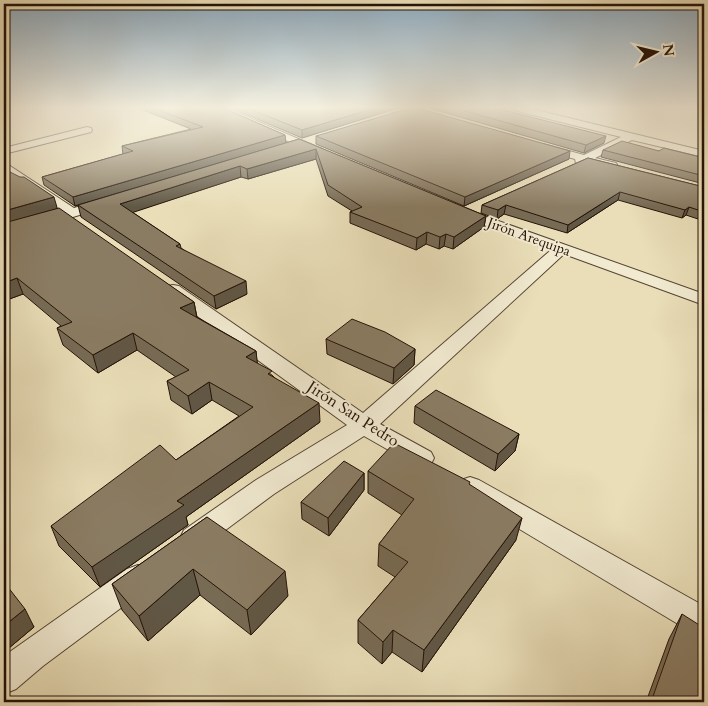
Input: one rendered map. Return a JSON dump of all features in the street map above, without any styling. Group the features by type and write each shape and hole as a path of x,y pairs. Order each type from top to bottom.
{"street":[{"path":"4,151 44,141"},
{"path":"293,141 333,158"},
{"path":"279,149 305,141"},
{"path":"568,167 621,141"},
{"path":"646,141 704,154"},
{"path":"528,142 622,168"},
{"path":"4,166 70,214 90,232"},
{"path":"4,234 120,198"},
{"name":"Jirón Arequipa","path":"447,206 560,249 704,300"},
{"path":"464,213 482,206"},
{"path":"4,677 31,655 265,487 364,425 560,249"},
{"name":"Jirón San Pedro","path":"155,277 364,425 704,623"}],"building":[{"path":"144,141 265,141 73,197 42,177 133,151 122,146"},
{"path":"292,141 304,141 486,216 454,237 446,234 440,237 427,232 417,238 350,212 362,207 328,185 316,149 247,169 240,166 120,204 180,244 176,246 246,281 214,296 78,205"},
{"path":"328,141 534,141 570,151 465,197"},
{"path":"572,141 595,141 586,145"},
{"path":"622,141 659,151 664,148 704,158 704,176 603,150"},
{"path":"588,158 704,187 704,212 689,207 685,210 620,192 568,225 506,205 498,210 482,205"},
{"path":"10,172 24,177 54,197 4,211 4,173"},
{"path":"59,208 194,302 180,308 256,351 246,357 272,371 268,374 319,403 177,501 184,505 92,567 51,526 160,445 176,460 253,407 209,382 188,396 167,381 189,370 133,333 93,355 57,328 72,322 17,278 4,283 4,223"},
{"path":"352,319 385,332 415,349 394,368 326,339"},
{"path":"436,390 519,434 498,454 415,406"},
{"path":"394,443 470,482 469,484 522,518 424,650 393,630 383,642 358,620 408,562 379,544 414,499 368,471"},
{"path":"344,461 364,473 328,518 301,502"},
{"path":"207,517 285,571 247,610 193,569 139,616 112,584"},
{"path":"4,582 25,609 4,626"},
{"path":"682,614 704,628 704,702 651,702"}]}
